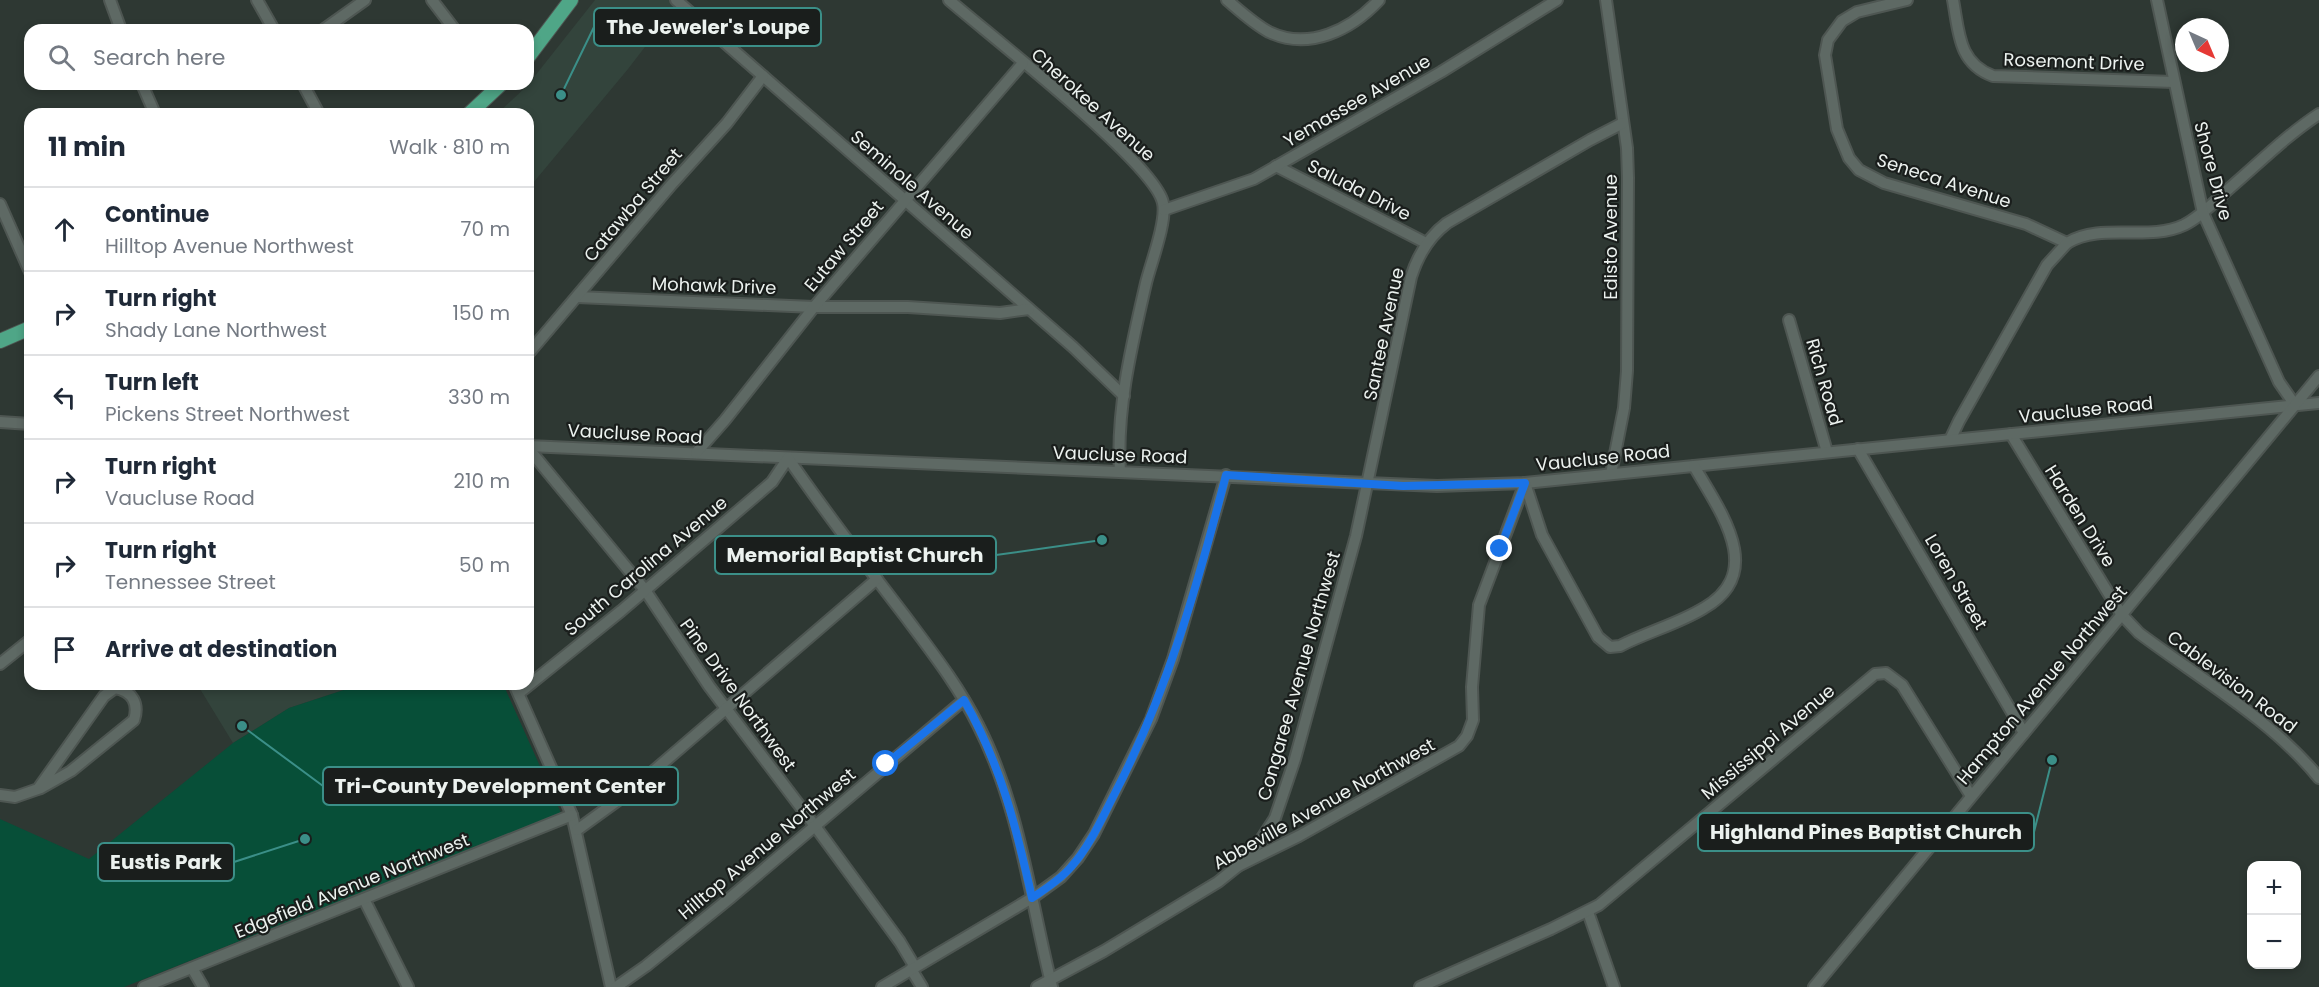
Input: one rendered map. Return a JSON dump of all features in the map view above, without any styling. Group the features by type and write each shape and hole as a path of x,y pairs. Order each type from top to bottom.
{"main road":[{"path":"534,49 571,0"},
{"path":"476,108 494,90"},
{"path":"0,341 24,331"}],"street":[{"path":"110,0 119,24"},
{"path":"257,0 271,24"},
{"path":"331,24 365,0"},
{"path":"432,0 450,24"},
{"name":"Seminole Avenue","path":"676,0 1029,309 1124,396"},
{"name":"Cherokee Avenue","path":"949,0 1086,117 1144,172 1160,192 1164,210"},
{"path":"1227,0 1271,33 1300,39 1339,32 1365,14 1379,0"},
{"name":"Yemassee Avenue","path":"1164,210 1254,179 1441,72 1557,0"},
{"name":"Edisto Avenue","path":"1606,0 1627,148 1628,339 1624,408 1611,474"},
{"name":"Seneca Avenue","path":"1907,0 1857,12 1842,21 1828,40 1825,55 1837,129 1849,158 1859,170 1884,183 2026,224 2067,243"},
{"name":"Rosemont Drive","path":"1953,0 1960,41 1966,56 1978,69 1993,76 2174,82"},
{"name":"Shore Drive","path":"2157,0 2203,213 2279,382 2295,405"},
{"name":"Eutaw Street","path":"696,453 725,420 814,307 1023,63"},
{"name":"Catawba Street","path":"534,347 727,123 763,76"},
{"path":"145,90 152,108"},
{"path":"306,90 317,108"},
{"path":"1950,440 2037,281 2053,257 2067,243 2078,236 2172,229 2191,221 2203,213 2276,146 2319,114"},
{"name":"Santee Avenue","path":"1368,484 1411,277 1426,243 1447,223 1623,123"},
{"name":"Saluda Drive","path":"1276,166 1426,243"},
{"path":"0,204 24,258"},
{"path":"1120,472 1119,453 1124,396 1146,281 1164,210"},
{"name":"Mohawk Drive","path":"577,297 814,307 908,307 1000,313 1029,309"},
{"name":"Rich Road","path":"1789,320 1827,452"},
{"name":"Hampton Avenue Northwest","path":"1814,987 2319,376"},
{"name":"Vaucluse Road","path":"534,447 1226,475 1437,486 1525,483 2319,403"},
{"path":"0,422 24,424"},
{"name":"Harden Drive","path":"2011,434 2122,615"},
{"name":"Loren Street","path":"1858,449 2024,733"},
{"name":"Pine Drive Northwest","path":"534,454 645,590 687,654 900,942 922,987"},
{"path":"788,458 938,659 979,726 1000,775 1018,835 1050,983"},
{"name":"South Carolina Avenue","path":"534,676 645,590 772,482 788,458"},
{"path":"1525,483 1542,535 1598,637 1610,647 1620,646 1704,608 1725,593 1734,578 1736,563 1733,544 1724,517 1694,466"},
{"path":"882,987 1032,898 1061,877 1078,858 1094,834 1142,739 1173,659 1226,475"},
{"name":"Abbeville Avenue Northwest","path":"1037,987 1050,983 1110,948 1218,882 1238,866 1299,836 1459,746 1467,736 1473,720 1472,687 1479,606 1525,483"},
{"name":"Congaree Avenue Northwest","path":"1238,866 1267,831 1281,803 1306,722 1368,484"},
{"path":"576,830 628,793 878,579"},
{"name":"Cablevision Road","path":"2122,615 2139,633 2270,728 2319,778"},
{"path":"0,664 24,645"},
{"name":"Mississippi Avenue","path":"1420,987 1588,912 1639,873 1875,674 1886,673 1902,685 1971,796"},
{"path":"38,789 104,696 112,690"},
{"path":"0,795 15,797 38,789 71,771 134,720 136,703 131,694 120,690"},
{"path":"517,690 572,815 611,987"},
{"name":"Hilltop Avenue Northwest","path":"616,987 646,966 964,700"},
{"name":"Edgefield Avenue Northwest","path":"144,987 572,815"},
{"path":"364,899 408,987"},
{"path":"1588,912 1614,987"},
{"path":"192,968 203,987"}],"shaded area":[{"path":"595,0 681,0 628,69 534,182 534,108 503,108 523,90 534,90 534,77"},
{"path":"201,690 344,690 289,708 233,743"}],"green space":[{"path":"344,690 506,690 561,813 124,987 0,987 0,819 89,859 233,743 289,708"}],"place":[{"name":"The Jeweler's Loupe","path":"561,95"},
{"name":"Memorial Baptist Church","path":"1102,540"},
{"name":"Tri-County Development Center","path":"242,726"},
{"name":"Highland Pines Baptist Church","path":"2052,760"},
{"name":"Eustis Park","path":"305,839"}],"route":[{"path":"886,764 964,700 979,726 1000,775 1011,808 1032,898 1070,868 1094,834 1151,719 1173,659 1226,475 1403,486 1525,483 1500,549"}]}
